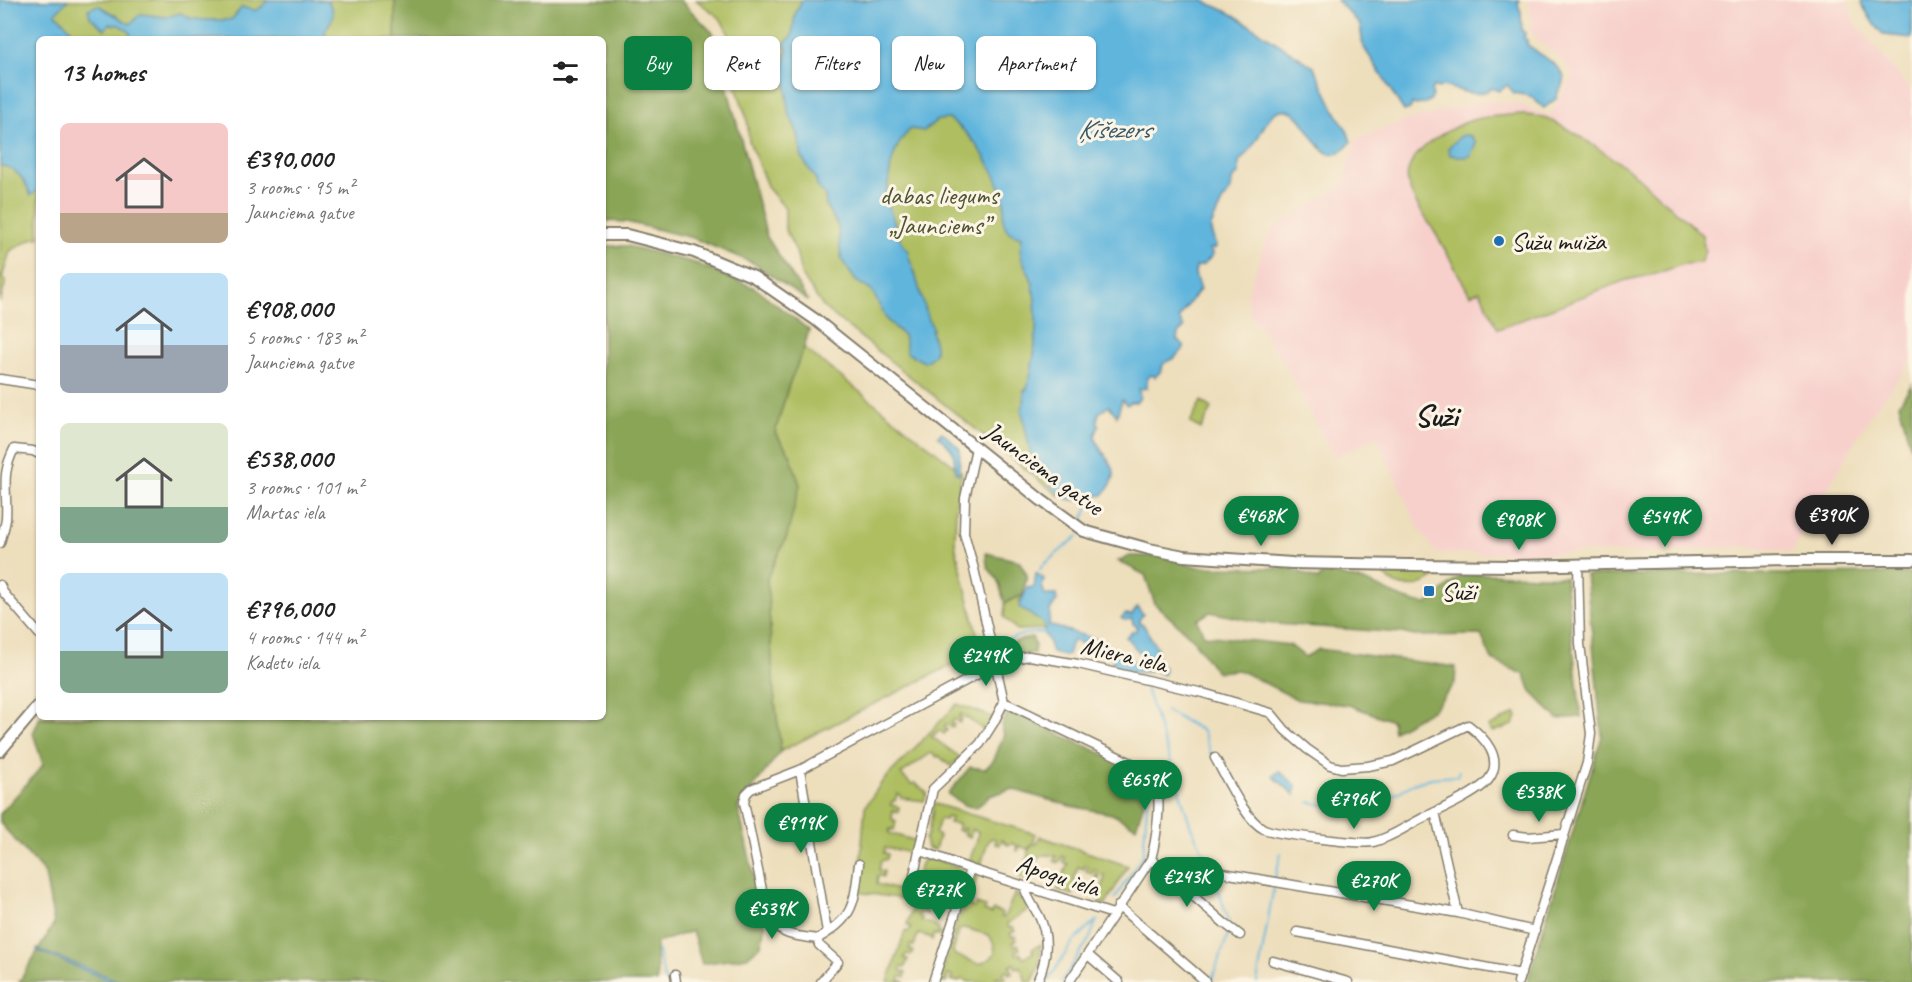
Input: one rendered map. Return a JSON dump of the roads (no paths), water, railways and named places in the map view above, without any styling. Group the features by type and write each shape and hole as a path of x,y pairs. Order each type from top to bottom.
{"main road":[{"name":"Jaunciema gatve","path":"606,235 627,236 694,252 754,277 816,320 1041,500 1084,531 1167,553 1292,563 1503,566 1912,560"},
{"path":"0,751 36,709"}],"street":[{"path":"0,379 36,385"},
{"path":"910,896 933,789 980,744 1004,702 964,533 965,498 976,448"},
{"path":"0,543 6,520 3,477 8,459 14,449 36,452"},
{"path":"1297,932 1520,978 1587,763 1590,737 1580,644 1578,564"},
{"path":"0,585 3,592 36,630"},
{"name":"Miera iela","path":"817,939 788,934 774,926 767,914 744,802 746,794 751,789 800,770 995,665 1029,656 1078,664 1203,693 1271,713 1285,730 1307,749 1330,765 1341,768 1393,761 1468,725 1487,741 1492,752 1494,770 1489,779 1435,812"},
{"path":"1004,702 1146,770 1154,777 1158,813 1157,837 1151,859 1069,982"},
{"path":"1215,758 1250,818 1264,830 1363,844 1385,838 1435,812 1458,913"},
{"path":"800,770 827,933"},
{"path":"1513,835 1528,837 1563,834"},
{"name":"Apogu iela","path":"919,850 970,869 1113,914"},
{"path":"1151,859 1240,935"},
{"path":"821,982 838,962 825,951 817,939 827,933 852,908 859,864"},
{"path":"933,982 970,869"},
{"path":"1217,872 1458,913 1535,931"},
{"path":"1024,886 1026,897 1038,916 1046,938 1045,960 1037,982"},
{"path":"1118,906 1205,981"},
{"path":"1088,955 1119,982"},
{"path":"1273,961 1348,982"}],"water":[{"path":"0,0 68,0 55,13 71,29 66,36 36,36 36,192 31,196 16,172 0,166"},
{"path":"268,0 327,0 333,16 325,31 326,36 131,36 130,32 119,25 109,24 105,30 90,17 88,9 98,5 130,24 141,14 165,17 181,13 193,19 224,20 232,19 242,7 256,10"},
{"name":"Ķīšezers","path":"802,0 1202,0 1234,15 1314,67 1351,142 1339,153 1329,154 1320,147 1296,115 1286,110 1274,113 1269,119 1239,162 1239,173 1232,180 1231,190 1222,202 1211,226 1216,246 1215,249 1209,249 1213,255 1203,265 1196,267 1195,274 1200,290 1179,318 1184,328 1178,334 1177,340 1184,345 1184,349 1164,363 1155,377 1152,375 1147,378 1147,388 1139,389 1140,397 1137,402 1127,405 1122,400 1117,416 1109,406 1099,413 1097,421 1099,426 1095,436 1114,470 1114,477 1103,495 1094,496 1093,502 1091,497 1082,501 1068,499 1052,487 1039,464 1031,456 1021,407 1024,403 1024,390 1027,389 1033,363 1036,311 1033,285 1020,252 1022,237 1009,232 1004,225 1004,200 1001,189 990,166 967,134 949,119 937,120 924,131 911,129 902,139 896,151 885,196 894,227 909,251 908,255 933,329 931,331 935,353 933,356 924,362 907,353 904,336 887,320 872,291 856,281 841,259 838,226 826,206 825,195 817,186 816,180 802,158 798,134 788,112 786,81 780,78 787,49 784,44 792,36 795,14"},
{"path":"1337,0 1520,0 1518,4 1522,31 1525,33 1524,38 1527,44 1560,70 1564,77 1563,84 1557,98 1544,108 1530,96 1514,93 1507,85 1499,91 1491,88 1480,93 1434,86 1431,91 1433,96 1427,102 1412,104 1410,109 1404,111 1363,46 1360,25"},
{"path":"1862,0 1912,0 1912,38 1884,35 1873,23 1861,3"},
{"path":"1461,136 1471,136 1476,143 1470,156 1450,155 1448,148"},
{"path":"942,432 960,449 959,474 956,473 953,451 938,436"},
{"path":"1036,573 1044,579 1042,586 1045,595 1056,595 1057,601 1050,610 1049,625 1098,640 1117,655 1118,651 1134,662 1164,667 1163,675 1153,670 1137,673 1127,671 1112,663 1113,657 1074,640 1068,655 1052,652 1043,633 1045,628 1043,623 1019,607 1027,588 1034,587"},
{"path":"1137,607 1143,614 1139,620 1140,624 1143,624 1158,650 1158,655 1146,660 1126,637 1136,631 1137,626 1133,624 1132,619 1121,618 1126,614 1132,615"},
{"path":"1279,771 1296,785 1295,795 1273,776"},
{"path":"37,949 122,982 113,982 37,951"}],"waterway":[{"path":"1083,522 1091,496"},
{"path":"1040,570 1078,536"},
{"path":"999,643 1024,634 1045,632"},
{"path":"1145,686 1172,766"},
{"path":"1166,711 1203,731 1212,757"},
{"path":"1309,802 1349,810 1372,805 1413,784 1431,778 1457,776 1459,771"},
{"path":"1174,774 1191,827 1211,869 1229,921"},
{"path":"1115,898 1143,855 1148,793"},
{"path":"1275,878 1281,853"},
{"path":"1257,982 1274,885"},
{"path":"1047,982 1073,942 1097,920"},
{"path":"1061,982 1090,938 1096,922"},
{"path":"1211,982 1229,932"},
{"path":"658,951 665,982"}],"place":[{"name":"Sužu muiža","path":"1499,241"},
{"name":"Suži","path":"1429,591"}],"district":[{"name":"Suži","path":"1436,415"}],"park label":[{"name":"dabas liegums „Jaunciems”","path":"939,210"}]}
